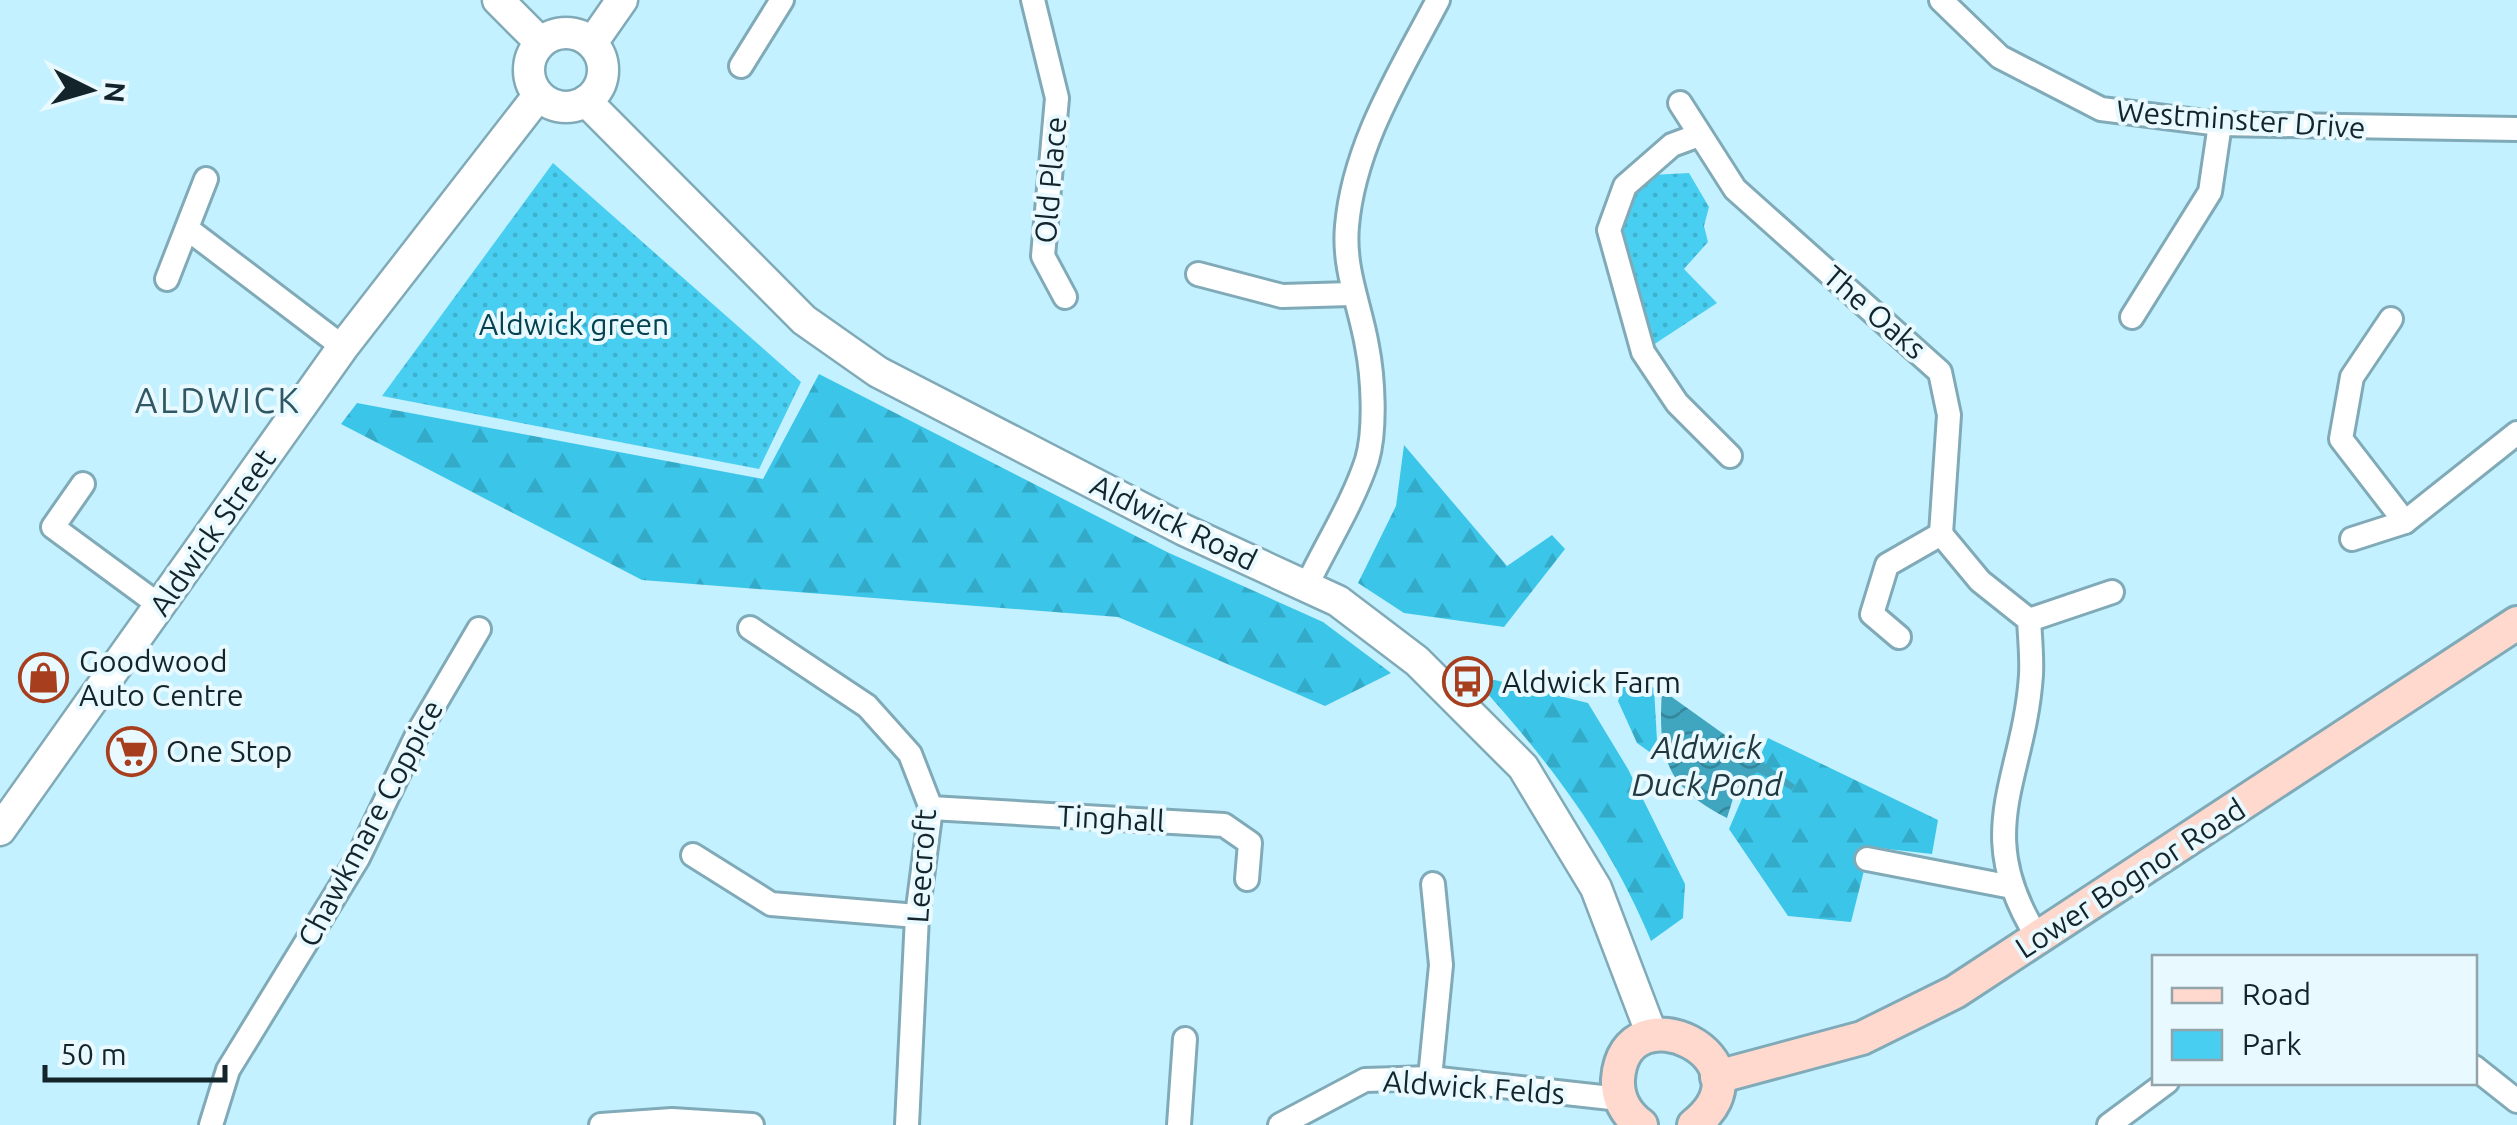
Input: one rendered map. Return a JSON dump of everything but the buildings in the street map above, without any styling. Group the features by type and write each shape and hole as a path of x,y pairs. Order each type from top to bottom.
{"main road":[{"name":"Lower Bognor Road","path":"1717,1077 1862,1038 1955,992 2517,622"},
{"path":"1641,1125 1620,1099 1620,1068 1638,1042 1652,1036 1680,1035 1705,1050 1717,1077 1712,1105 1694,1125"}],"street":[{"path":"498,0 540,42"},
{"path":"592,43 622,0"},
{"path":"741,66 782,0"},
{"name":"Old Place","path":"1032,0 1056,98 1043,256 1065,297"},
{"path":"1307,585 1367,459 1371,430 1368,346 1351,294 1346,229 1356,172 1386,100 1438,0"},
{"name":"Westminster Drive","path":"1941,0 2000,58 2101,109 2220,124 2517,129"},
{"path":"570,32 592,43 603,73 586,101 566,108 538,96 528,65 540,42 570,32"},
{"name":"Aldwick Street","path":"0,830 343,347 538,96"},
{"name":"Aldwick Road","path":"586,101 804,320 878,372 1184,530 1338,601 1417,661 1523,767 1596,888 1652,1036"},
{"name":"The Oaks","path":"1680,103 1735,190 1940,372 1949,416 1941,534"},
{"path":"2132,317 2210,192 2220,124"},
{"path":"1699,135 1672,145 1625,186 1608,230 1643,352 1677,402 1730,456"},
{"path":"167,280 206,179"},
{"path":"188,230 343,347"},
{"path":"1198,274 1282,296 1351,294"},
{"path":"2392,319 2352,377 2341,439 2405,522"},
{"path":"2352,539 2405,522 2517,433"},
{"path":"83,484 53,527 159,605"},
{"path":"1899,636 1862,619 1888,565 1941,534 1980,581 2030,620"},
{"path":"2030,620 2112,592"},
{"path":"2030,620 2031,676 2008,784 2002,845 2012,887 2038,938"},
{"name":"Leecroft","path":"750,628 868,706 910,754 931,808 917,916 908,1125"},
{"name":"Chawkmare Coppice","path":"211,1125 228,1070 358,858 419,731 479,629"},
{"name":"Tinghall","path":"931,808 1224,825 1250,843 1247,879"},
{"path":"693,855 771,904 917,916"},
{"path":"1867,859 2012,887"},
{"path":"1430,1078 1440,965 1433,884"},
{"path":"1179,1125 1185,1039"},
{"path":"2477,1069 2517,1101"},
{"name":"Aldwick Felds","path":"1285,1124 1365,1080 1430,1078 1620,1099"},
{"path":"2109,1125 2163,1085"},
{"path":"600,1125 672,1120 752,1125"}],"green space":[{"name":"Aldwick green","path":"553,163 801,382 759,469 382,396"},
{"path":"1689,173 1709,207 1704,226 1708,242 1684,269 1717,303 1650,347 1618,232 1631,198 1651,175"},
{"path":"819,374 1167,552 1323,622 1391,673 1325,706 1118,617 642,580 341,424 357,403 763,479"},
{"path":"1404,445 1507,566 1552,535 1565,549 1504,627 1404,613 1358,583 1396,506"},
{"path":"1628,673 1654,688 1658,758 1637,743 1618,701"},
{"path":"1495,680 1588,703 1628,769 1685,884 1683,918 1651,941 1617,869 1576,804 1476,681"},
{"path":"1768,738 1938,820 1932,854 1870,847 1851,922 1788,916 1729,829"}],"water":[{"name":"Aldwick Duck Pond","path":"1662,690 1795,785 1792,790 1757,772 1736,789 1727,818 1690,794 1669,767 1664,751"}],"place":[{"name":"Goodwood Auto Centre","path":"44,678"},
{"name":"Aldwick Farm","path":"1467,682"},
{"name":"One Stop","path":"131,751"}],"district":[{"name":"ALDWICK","path":"218,400"}]}
